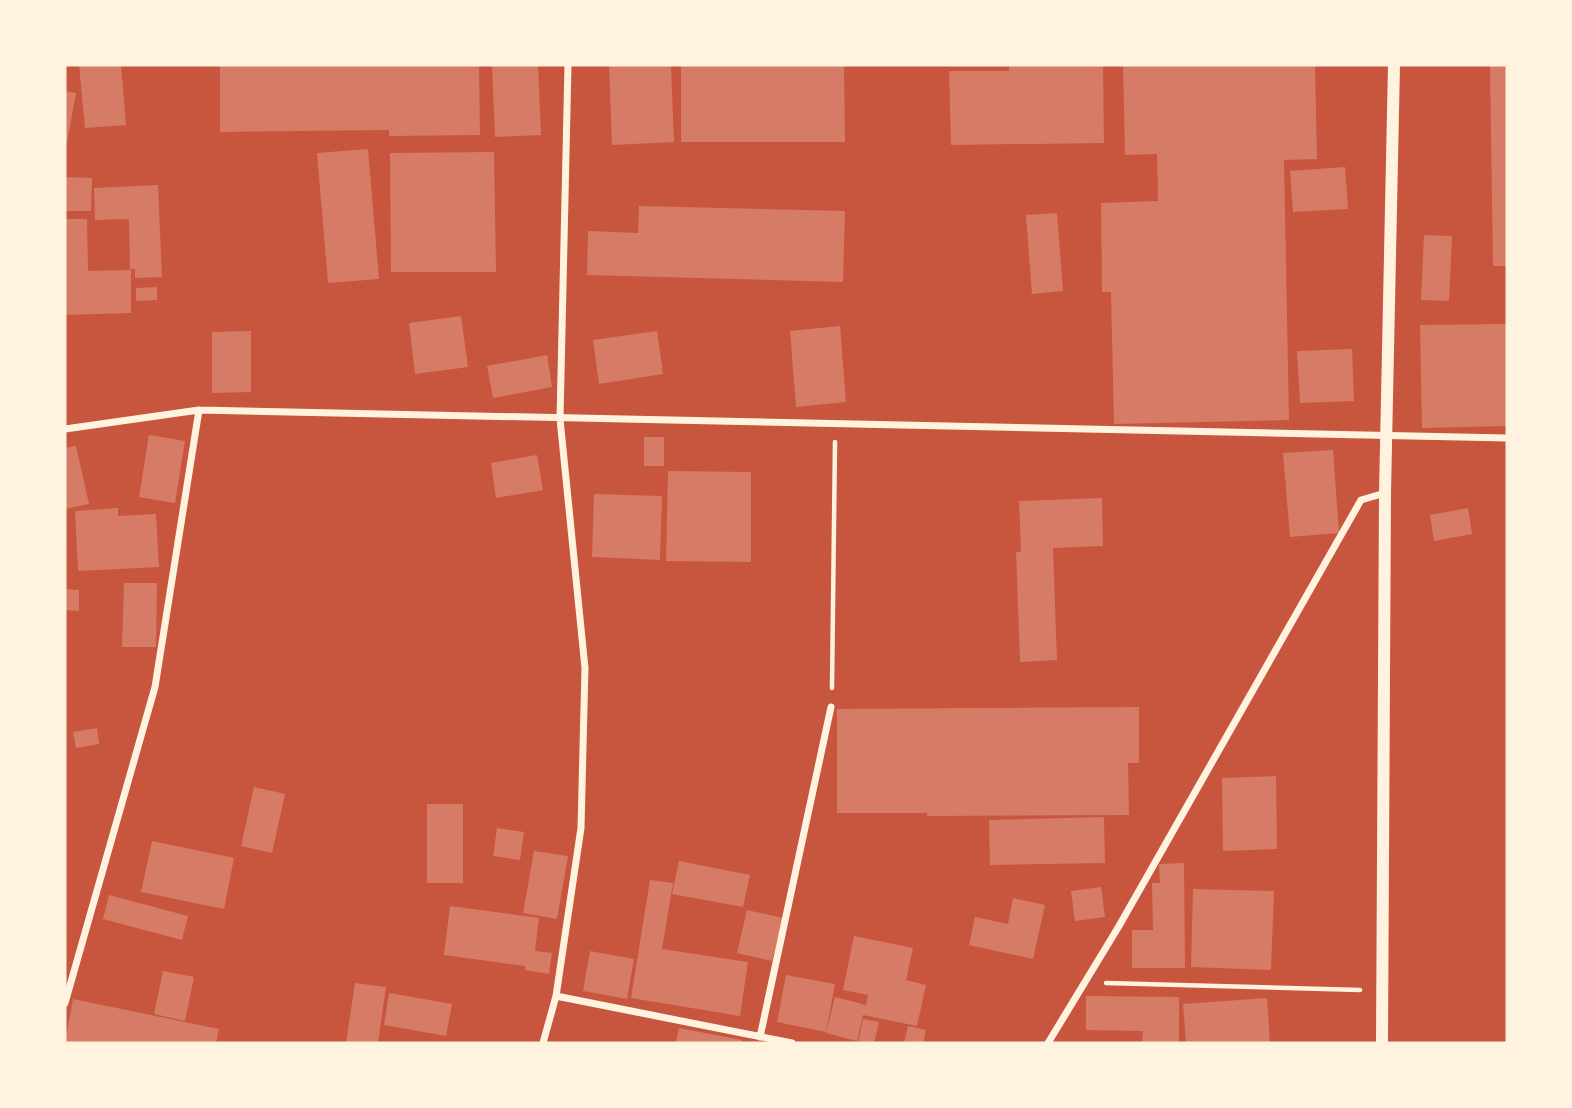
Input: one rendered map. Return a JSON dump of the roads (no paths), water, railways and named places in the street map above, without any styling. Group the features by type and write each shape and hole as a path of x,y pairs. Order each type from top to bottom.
{"street":[{"path":"543,1043 556,996 581,828 585,668 560,419 568,65"},
{"path":"1382,1043 1385,493 1394,65"},
{"path":"65,1003 155,687 199,410"},
{"path":"65,429 199,410 1507,438"},
{"path":"1048,1043 1361,500 1385,493"},
{"path":"760,1037 831,707"},
{"path":"556,996 792,1043"}]}
